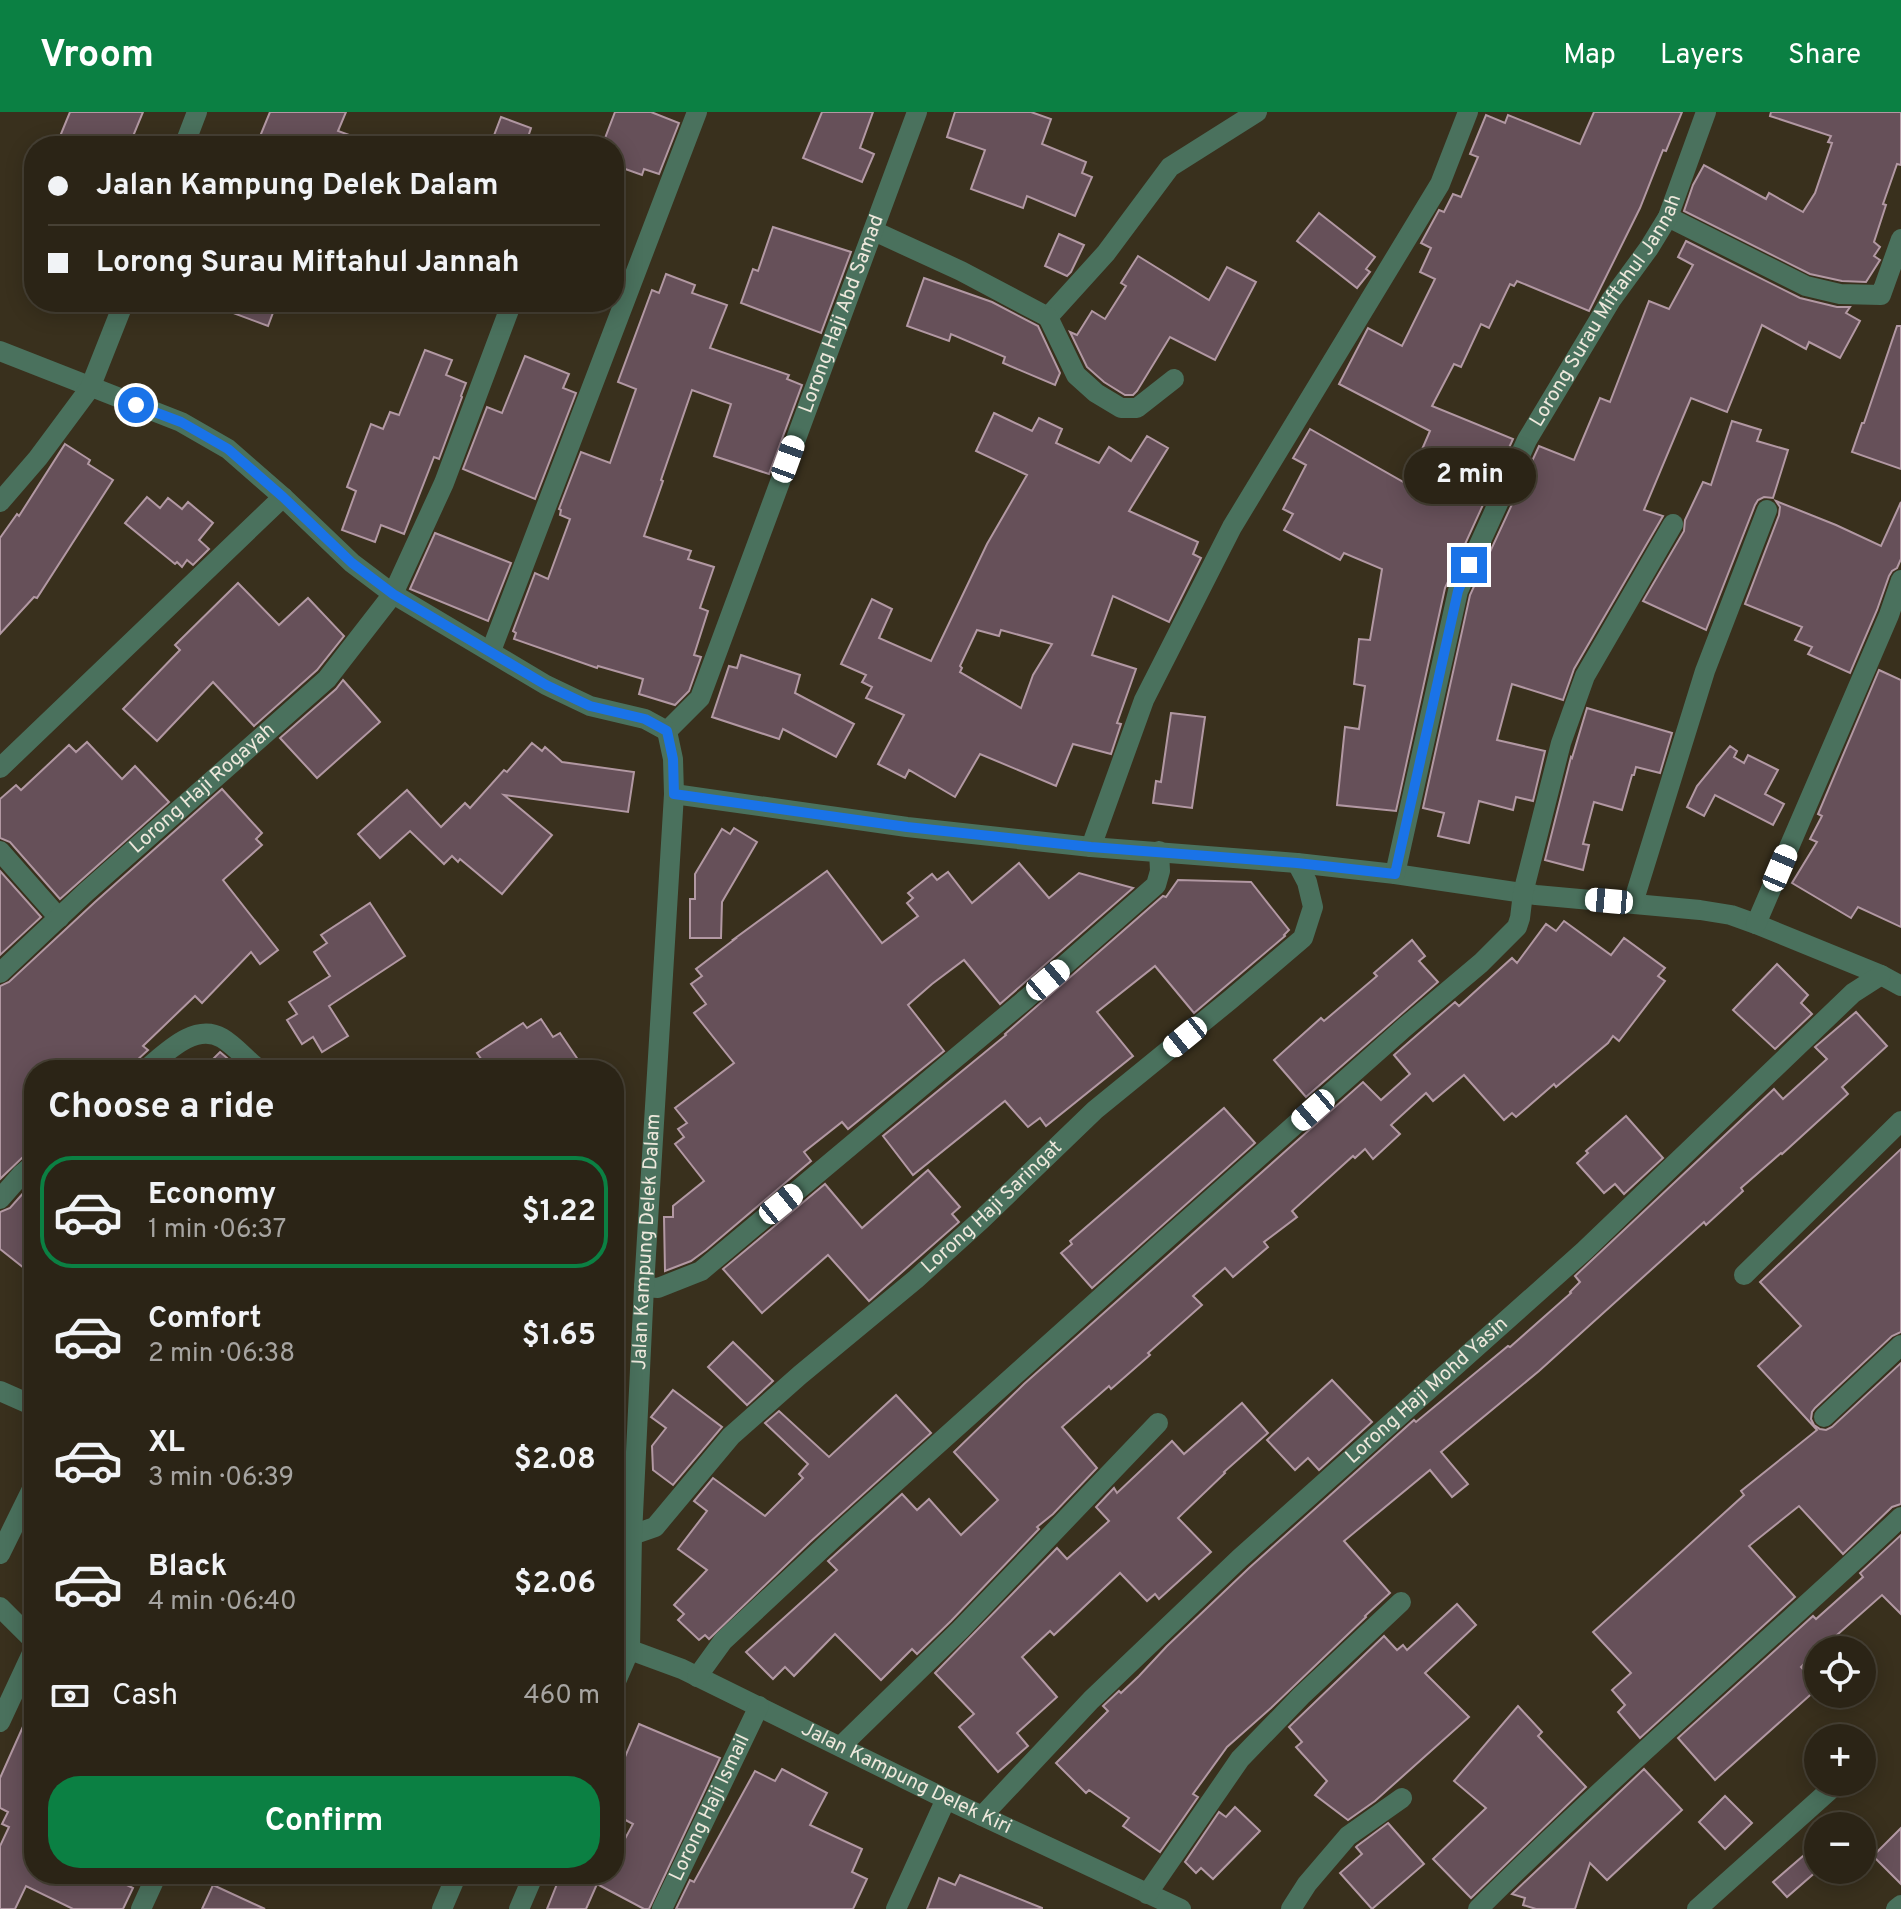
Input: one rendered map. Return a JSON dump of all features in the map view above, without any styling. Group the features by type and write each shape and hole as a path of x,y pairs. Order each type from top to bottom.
{"street":[{"path":"188,136 197,112"},
{"path":"624,303 697,112"},
{"name":"Lorong Haji Abd Samad","path":"667,731 700,698 917,112"},
{"path":"1048,317 1106,253 1170,167 1257,112"},
{"path":"1091,847 1144,700 1232,527 1440,184 1468,112"},
{"name":"Lorong Surau Miftahul Jannah","path":"1395,874 1458,591 1527,440 1611,300 1668,217 1706,112"},
{"path":"1668,217 1806,286 1840,294 1881,295 1901,239"},
{"path":"874,231 961,271 1048,317 1076,375 1096,393 1121,408 1137,408 1174,379"},
{"path":"0,502 38,458 90,388 120,312"},
{"name":"Lorong Haji Rogayah","path":"0,973 86,892 327,679 393,594 444,483 508,312"},
{"path":"491,651 621,312"},
{"path":"0,351 181,422 228,449 352,563 393,594 546,685 590,706 645,719 667,731"},
{"path":"0,768 283,497"},
{"path":"1633,903 1705,671 1767,510"},
{"path":"697,1677 723,1641 842,1530 1113,1286 1481,963 1517,927 1561,743 1585,676 1673,524"},
{"path":"1756,924 1889,615 1901,580"},
{"name":"Jalan Kampung Delek Dalam","path":"624,1624 632,1535 674,794 673,759 667,731"},
{"path":"674,794 907,827 1091,847 1297,863 1523,893 1731,915 1881,975 1901,986"},
{"path":"0,851 59,918"},
{"path":"644,1287 658,1288 701,1271 1026,999 1156,885 1160,871 1159,851"},
{"name":"Lorong Haji Saringat","path":"632,1535 655,1527 731,1436 916,1279 1095,1110 1303,938 1313,907 1307,882 1297,863"},
{"name":"Lorong Haji Mohd Yasin","path":"982,1816 1091,1700 1240,1558 1584,1251 1853,993 1881,975"},
{"path":"158,1060 187,1038 201,1034 221,1037 248,1060"},
{"path":"1744,1275 1901,1121"},
{"path":"0,1199 24,1172"},
{"path":"1824,1417 1901,1345"},
{"path":"0,1391 24,1402"},
{"path":"841,1746 960,1630 1158,1423"},
{"path":"0,1554 24,1505"},
{"path":"1478,1909 1614,1778 1901,1517"},
{"path":"1147,1894 1240,1759 1301,1696 1401,1602"},
{"path":"0,1607 24,1631"},
{"name":"Jalan Kampung Delek Kiri","path":"624,1647 759,1706 946,1799 1181,1909"},
{"path":"0,1722 24,1670"},
{"name":"Lorong Haji Ismail","path":"662,1909 759,1706"},
{"path":"1697,1909 1823,1796"},
{"path":"1291,1909 1307,1884 1348,1836 1402,1798"},
{"path":"896,1909 946,1799"},
{"path":"141,1909 152,1884"},
{"path":"442,1909 453,1884"},
{"path":"519,1909 530,1884"},
{"path":"1896,1909 1901,1905"}],"building":[{"path":"70,112 143,112 133,136 60,136"},
{"path":"270,112 346,112 338,131 352,136 260,136"},
{"path":"615,112 651,112 679,123 659,174 644,169 642,175 624,169 624,136 606,136"},
{"path":"822,112 873,112 860,148 874,154 862,182 803,158"},
{"path":"955,112 1031,112 1051,119 1042,144 1086,162 1082,173 1092,177 1075,216 1027,196 1023,208 971,189 985,150 947,137"},
{"path":"1594,112 1682,112 1640,208 1589,311 1517,281 1514,286 1510,284 1489,328 1481,324 1461,367 1454,364 1432,406 1513,439 1445,588 1396,811 1337,805 1345,727 1359,729 1365,686 1354,684 1359,639 1370,640 1382,569 1344,553 1340,560 1284,530 1293,514 1283,509 1306,465 1293,458 1310,429 1407,484 1430,431 1339,384 1368,328 1402,346 1435,279 1420,272 1431,248 1421,243 1439,210 1444,212 1453,194 1461,197 1478,157 1470,154 1486,115 1505,123 1508,115 1580,144"},
{"path":"1771,112 1901,112 1901,165 1897,164 1874,242 1880,247 1874,256 1880,260 1866,282 1842,281 1810,274 1684,211 1704,165 1766,199 1769,193 1803,212 1815,193 1832,143 1828,142 1831,136 1770,116"},
{"path":"501,117 531,128 528,136 494,136"},
{"path":"1319,213 1375,257 1366,269 1370,272 1357,288 1297,241"},
{"path":"773,227 851,252 821,333 741,303 753,269 758,271"},
{"path":"1059,234 1084,245 1067,276 1045,266"},
{"path":"1686,241 1800,298 1850,307 1846,313 1860,321 1840,358 1809,342 1806,349 1762,325 1727,412 1691,398 1644,510 1663,516 1574,669 1563,700 1512,684 1497,740 1545,751 1533,801 1516,797 1513,810 1479,801 1469,843 1438,836 1444,813 1423,808 1470,595 1539,446 1574,460 1600,398 1610,402 1649,301 1669,309 1693,265 1678,257"},
{"path":"1138,256 1209,300 1227,267 1256,282 1215,360 1170,337 1137,391 1133,395 1125,395 1087,367 1070,332 1077,335 1092,311 1105,319 1126,286 1121,283"},
{"path":"666,274 695,285 692,293 727,305 710,348 789,375 787,379 802,385 769,474 714,456 731,404 692,390 644,536 691,551 688,559 714,567 700,608 708,611 694,655 701,657 689,691 675,705 639,694 643,679 597,668 514,639 516,633 513,631 535,573 548,579 570,519 560,515 559,509 581,452 610,463 636,389 618,382 652,290 659,293"},
{"path":"924,278 992,302 1038,326 1060,373 1055,385 1003,363 1005,357 951,334 949,341 907,326"},
{"path":"230,312 273,312 268,326"},
{"path":"1897,326 1901,326 1901,469 1852,452"},
{"path":"425,350 452,360 446,375 466,383 439,459 434,457 404,534 381,525 375,542 342,530 356,491 347,487 371,424 383,429 390,412 399,415"},
{"path":"525,356 569,374 563,388 576,393 535,499 463,469 487,407 502,413"},
{"path":"994,413 1032,431 1039,418 1062,429 1056,443 1099,463 1109,447 1131,461 1147,436 1168,448 1129,511 1198,542 1193,554 1201,558 1169,622 1113,596 1092,655 1136,669 1117,723 1121,724 1111,754 1073,744 1056,786 980,754 955,797 909,770 905,778 878,764 904,715 866,698 872,687 862,682 866,675 841,664 872,599 892,609 879,638 931,661 987,544 1027,475 976,451","holes":["977,630 999,636 1001,630 1052,644 1033,675 1021,708 960,672"]},
{"path":"1732,421 1761,430 1757,441 1788,450 1773,498 1764,497 1755,505 1706,630 1643,601 1684,531 1685,520 1703,482 1711,485"},
{"path":"65,444 113,480 37,598 34,597 0,634 0,538 17,514 19,516"},
{"path":"147,497 160,508 168,498 182,509 188,502 213,523 199,540 209,549 193,565 187,560 182,567 177,562 175,564 125,523"},
{"path":"1776,501 1881,546 1901,502 1901,559 1889,576 1850,673 1808,654 1812,647 1795,640 1802,627 1745,604 1779,515 1780,507"},
{"path":"435,533 511,563 488,621 410,589"},
{"path":"238,583 279,625 308,598 344,636 317,670 254,726 213,682 157,741 123,709 180,650 175,645"},
{"path":"741,655 800,675 795,693 854,724 836,757 783,729 779,739 712,717 729,666 737,668"},
{"path":"1879,670 1901,680 1901,927 1858,907 1851,918 1792,883 1817,842 1810,839 1822,816 1818,814"},
{"path":"343,680 380,722 317,778 280,738"},
{"path":"1587,708 1672,733 1660,773 1636,767 1622,810 1594,802 1583,844 1589,845 1583,870 1545,860"},
{"path":"1171,713 1205,717 1192,808 1153,803 1156,781 1161,782"},
{"path":"87,742 122,779 135,766 169,802 60,899 10,842 0,838 0,799 16,785 21,790 69,745 76,752"},
{"path":"532,743 542,751 545,747 562,762 634,772 628,812 504,795 552,835 502,894 460,859 458,862 452,856 444,864 410,831 380,858 358,834 407,790 441,827 465,803 470,808"},
{"path":"1730,746 1737,751 1734,757 1744,763 1748,755 1778,770 1765,794 1784,804 1773,825 1715,795 1704,816 1687,807 1697,786"},
{"path":"222,789 262,833 256,839 262,845 223,880 278,950 260,964 251,952 202,1003 195,996 143,1046 148,1050 137,1060 24,1060 24,1156 0,1179 0,986 9,982"},
{"path":"734,828 757,842 722,902 721,938 690,938 690,899 695,899 695,874 722,829 730,834"},
{"path":"1019,863 1049,898 1079,873 1133,888 1000,1004 964,960 932,984 908,1005 944,1051 848,1129 842,1122 804,1152 811,1161 706,1250 691,1261 665,1271 664,1217 673,1217 673,1206 704,1181 675,1144 684,1137 678,1129 687,1123 675,1108 734,1063 694,1013 706,1004 691,984 702,976 696,969 827,871 882,943 918,916 907,903 913,898 908,893 932,874 937,880 948,872 972,903"},
{"path":"0,871 41,917 0,955"},
{"path":"1178,880 1251,882 1289,930 1194,1013 1155,966 1097,1012 1133,1056 1046,1126 1040,1118 1028,1127 1005,1101 913,1175 883,1136 1006,1035 1163,896 1166,897"},
{"path":"370,903 405,956 329,1006 348,1036 322,1052 313,1037 302,1044 287,1020 297,1014 289,1002 330,976 314,952 327,943 321,935"},
{"path":"1564,921 1611,955 1624,938 1665,968 1658,976 1665,981 1619,1041 1613,1036 1556,1087 1554,1084 1516,1117 1512,1113 1504,1120 1464,1075 1433,1101 1426,1093 1391,1125 1400,1134 1373,1159 1365,1149 1355,1158 1353,1156 1292,1211 1297,1217 1264,1242 1268,1247 1233,1277 1225,1268 1193,1296 1202,1305 1111,1389 1109,1386 1062,1427 1097,1468 1037,1527 1039,1529 951,1621 917,1654 912,1649 881,1680 835,1634 794,1676 785,1667 773,1679 746,1652 837,1570 828,1561 902,1494 917,1510 929,1499 961,1535 998,1500 954,1452 1024,1384 1363,1082 1381,1100 1410,1074 1394,1055 1455,1002 1459,1006 1512,958 1517,963 1546,924 1556,931"},
{"path":"1412,940 1425,956 1419,961 1438,982 1306,1097 1274,1060 1321,1018 1324,1021 1377,976 1374,973"},
{"path":"1777,964 1808,995 1801,1003 1812,1014 1775,1049 1733,1010"},
{"path":"1856,1012 1887,1046 1842,1087 1848,1094 1741,1188 1743,1191 1706,1225 1704,1222 1539,1371 1441,1452 1468,1484 1452,1497 1430,1470 1344,1541 1390,1593 1227,1747 1193,1794 1198,1797 1160,1852 1123,1826 1129,1818 1089,1790 1086,1793 1056,1763 1108,1711 1103,1706 1139,1676 1249,1568 1414,1420 1416,1422 1510,1347 1571,1293 1580,1282 1575,1276 1774,1089 1783,1099 1827,1059 1815,1047"},
{"path":"541,1019 553,1037 560,1033 578,1060 482,1060 477,1053 523,1023 527,1028"},
{"path":"220,1052 229,1060 212,1060"},
{"path":"1224,1108 1255,1143 1092,1288 1061,1253 1072,1244 1070,1241"},
{"path":"1626,1116 1663,1158 1624,1194 1615,1184 1604,1193 1577,1163 1588,1153 1586,1151"},
{"path":"1901,1149 1901,1332 1892,1336 1815,1408 1811,1419 1820,1429 1832,1427 1901,1363 1901,1504 1892,1507 1843,1554 1799,1506 1749,1546 1795,1597 1640,1738 1618,1712 1625,1705 1612,1690 1631,1673 1593,1632 1744,1495 1741,1491 1817,1430 1758,1366 1801,1326 1760,1282"},
{"path":"928,1170 960,1207 952,1214 959,1222 869,1301 828,1255 762,1313 723,1269 825,1184 862,1228"},
{"path":"24,1192 24,1268 0,1249 0,1212 10,1208"},
{"path":"733,1342 773,1381 747,1405 708,1367"},
{"path":"1332,1380 1372,1422 1319,1470 1308,1458 1295,1470 1267,1440"},
{"path":"673,1390 722,1427 673,1485 653,1470 652,1446 666,1428 651,1417"},
{"path":"896,1395 931,1433 810,1542 709,1639 705,1635 699,1640 678,1620 684,1614 674,1605 707,1570 678,1549 707,1511 694,1501 713,1478 765,1516 803,1478 799,1474 808,1464 765,1423 779,1411 829,1457"},
{"path":"1242,1403 1268,1433 1178,1518 1211,1552 1159,1599 1155,1594 1147,1601 1120,1573 1054,1635 1050,1631 1022,1657 1057,1697 1017,1733 1028,1746 998,1772 959,1727 974,1714 935,1673 1057,1548 1067,1559 1109,1521 1096,1507 1114,1488 1117,1493 1172,1441 1184,1454"},
{"path":"1901,1535 1901,1614 1882,1595 1836,1636 1804,1636 1804,1664 1801,1667 1804,1670 1804,1701 1715,1780 1678,1738 1813,1616 1816,1619 1863,1577 1860,1573"},
{"path":"1457,1604 1476,1625 1425,1673 1469,1717 1375,1801 1348,1820 1315,1795 1327,1781 1296,1747 1302,1742 1289,1727 1384,1636 1397,1650 1403,1645 1407,1650"},
{"path":"1518,1706 1542,1732 1538,1736 1586,1787 1471,1898 1433,1859 1486,1808 1454,1781"},
{"path":"24,1724 24,1884 125,1884 133,1888 123,1909 73,1909 26,1886 15,1909 0,1909 0,1846 9,1827 2,1824 8,1812 0,1808 0,1778"},
{"path":"639,1724 720,1758 649,1909 597,1884 624,1884 624,1841 633,1824 624,1819 625,1757"},
{"path":"782,1769 827,1793 810,1825 862,1849 852,1872 867,1879 853,1909 676,1909 755,1771 775,1781"},
{"path":"1644,1769 1682,1810 1607,1880 1590,1863 1575,1909 1536,1909 1523,1905 1525,1898 1512,1894"},
{"path":"1725,1796 1752,1823 1725,1849 1699,1822"},
{"path":"1235,1807 1260,1831 1213,1879 1201,1868 1196,1873 1185,1862 1219,1812 1226,1817"},
{"path":"1388,1823 1424,1864 1372,1909 1340,1873 1362,1854 1356,1847"},
{"path":"1901,1828 1901,1884 1876,1859 1876,1853"},
{"path":"1804,1855 1804,1882 1787,1897 1773,1882"},
{"path":"960,1875 1042,1909 927,1909 939,1878 955,1885"},
{"path":"557,1884 597,1884 586,1909 547,1909"},
{"path":"213,1885 265,1909 202,1909"}],"route":[{"path":"136,405 181,422 228,449 352,563 393,594 546,685 590,706 645,719 667,731 673,759 674,794 907,827 1395,874 1458,591 1469,565"}]}
